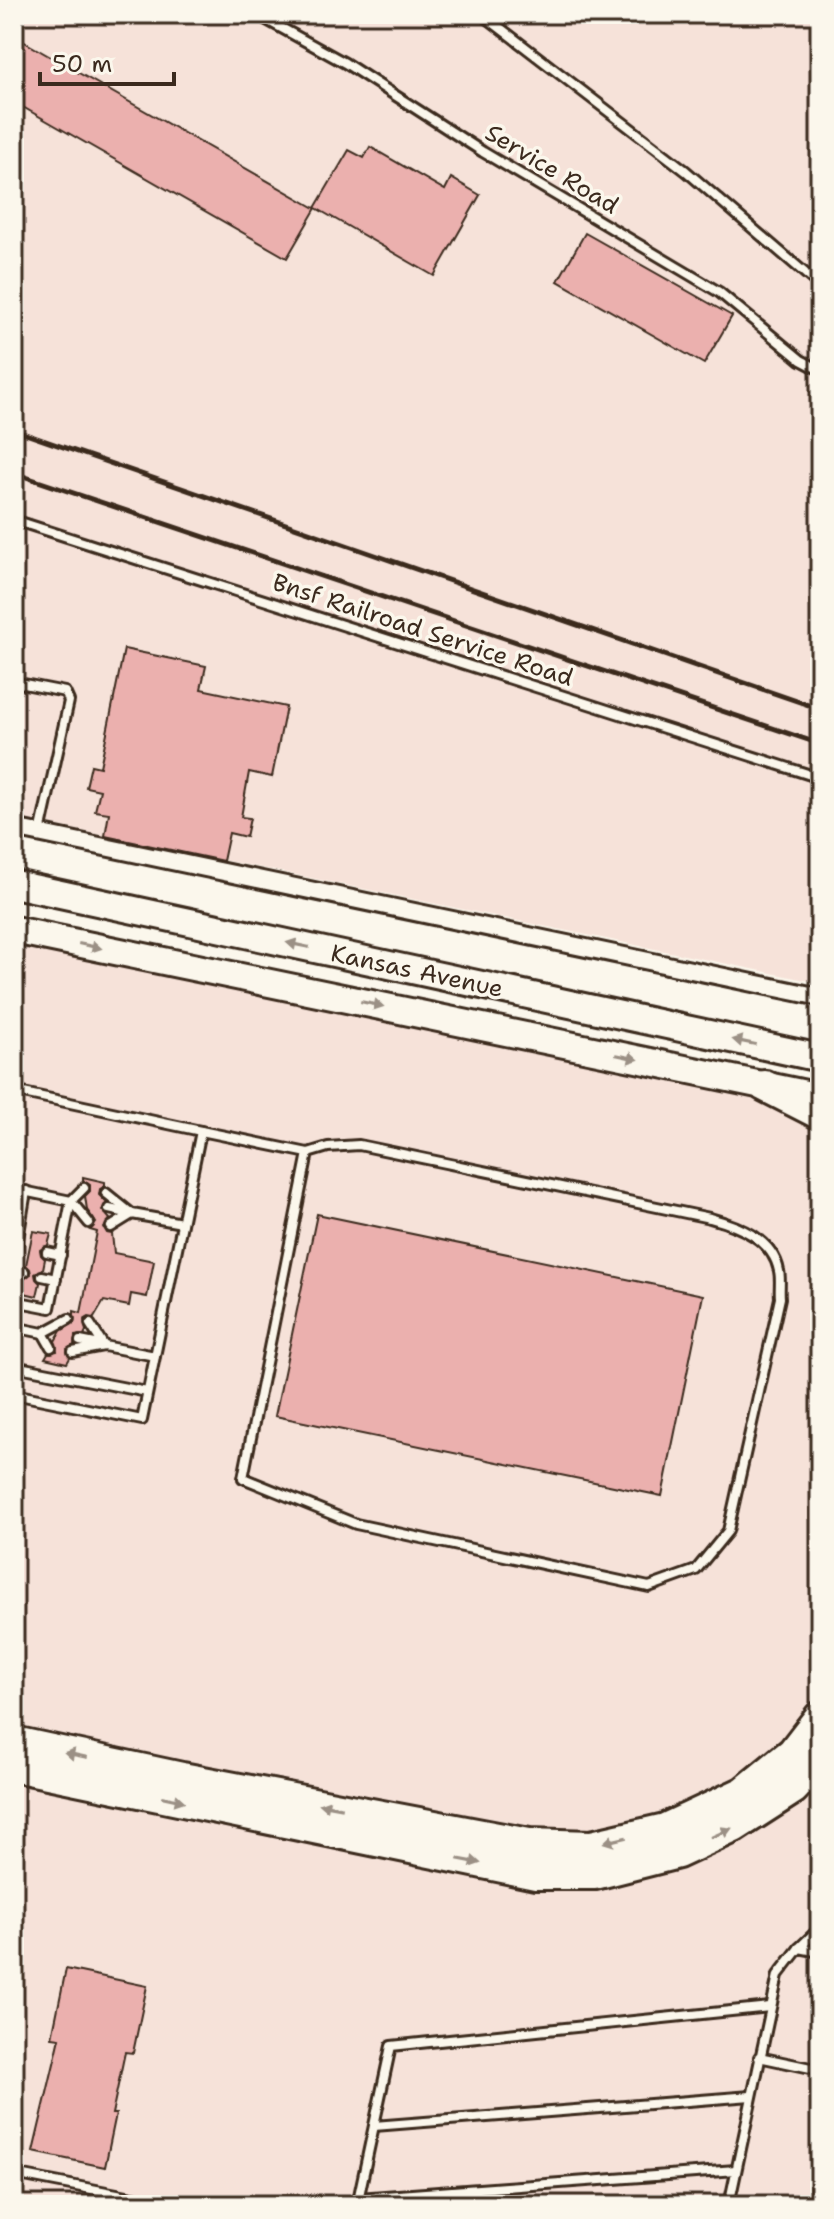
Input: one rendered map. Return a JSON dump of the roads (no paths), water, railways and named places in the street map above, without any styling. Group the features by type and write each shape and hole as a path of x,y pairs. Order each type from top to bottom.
{"highway":[{"path":"765,1086 820,1114"},
{"path":"14,1742 182,1778 529,1844 591,1846 665,1829 744,1792 793,1752 820,1717"},
{"path":"14,1766 536,1874 595,1874 678,1853 734,1827 793,1789 820,1760"}],"main road":[{"name":"Kansas Avenue","path":"14,884 820,1058"},
{"name":"Kansas Avenue","path":"14,930 820,1097"}],"street":[{"path":"14,828 820,997"}],"lane":[{"name":"Service Road","path":"256,14 345,63 483,152 719,292 801,360 820,370"},
{"path":"482,14 686,171 820,286"},
{"name":"Bnsf Railroad Service Road","path":"14,520 820,778"},
{"path":"14,682 65,692 69,701 40,833"},
{"path":"14,1091 308,1153 328,1147 359,1145 710,1218 752,1234 768,1247 779,1270 780,1298 728,1531 696,1570 649,1587 356,1524 243,1478 308,1153"},
{"path":"14,1394 142,1420 201,1131"},
{"path":"14,1301 50,1308 71,1201 84,1188"},
{"path":"14,1189 86,1204"},
{"path":"14,1263 26,1191"},
{"path":"106,1193 132,1214"},
{"path":"71,1201 89,1223"},
{"path":"109,1209 182,1223"},
{"path":"111,1227 132,1214"},
{"path":"17,1246 29,1249"},
{"path":"47,1252 61,1255"},
{"path":"14,1270 24,1272"},
{"path":"42,1276 56,1279"},
{"path":"43,1333 69,1319"},
{"path":"90,1324 104,1346"},
{"path":"14,1327 58,1336"},
{"path":"43,1333 51,1347"},
{"path":"80,1341 155,1356"},
{"path":"73,1352 104,1346"},
{"path":"14,1366 147,1392"},
{"path":"729,2205 778,1975 820,1928"},
{"path":"799,1948 820,1952"},
{"path":"736,2170 358,2201 391,2046 770,2007"},
{"path":"759,2057 820,2070"},
{"path":"374,2126 751,2096"},
{"path":"14,2174 174,2205"}],"railway":[{"path":"14,430 820,709"},
{"path":"14,473 820,744"}]}
